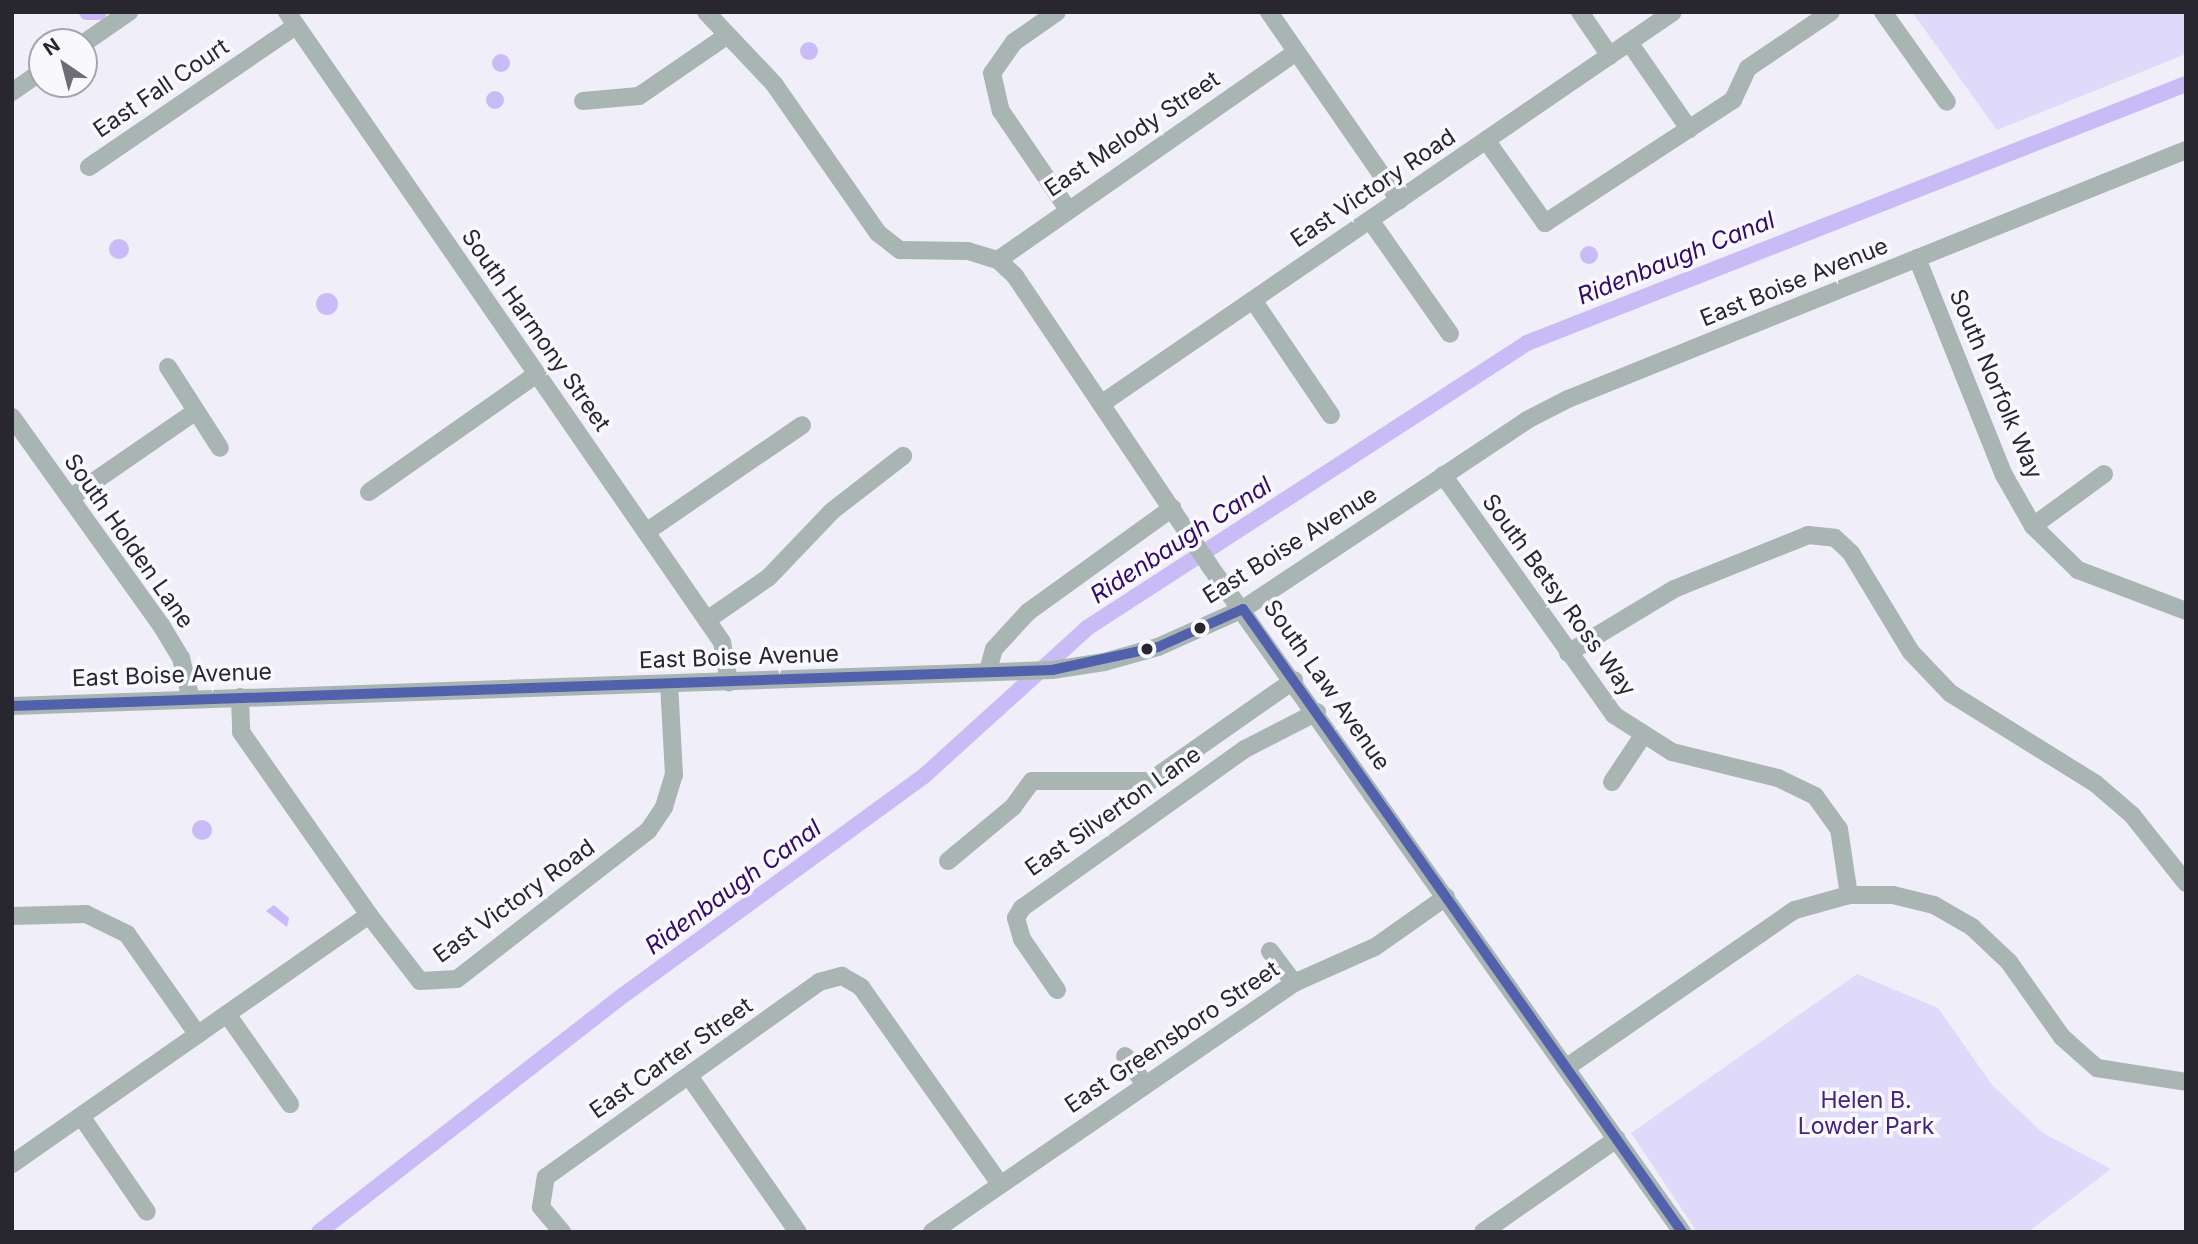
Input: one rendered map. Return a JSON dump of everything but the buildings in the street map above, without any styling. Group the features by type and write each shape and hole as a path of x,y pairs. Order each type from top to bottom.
{"street":[{"path":"98,33 129,12"},
{"path":"706,12 725,37 774,84 878,233 900,250 968,251 998,260"},
{"path":"1057,12 1014,42 992,73 1001,111 1068,208"},
{"path":"1269,12 1399,200"},
{"path":"1580,12 1610,56"},
{"name":"East Victory Road","path":"1101,404 1673,12"},
{"path":"1486,140 1545,223 1733,100 1748,68 1831,12"},
{"path":"1883,12 1947,102"},
{"name":"East Fall Court","path":"89,167 291,19"},
{"name":"South Harmony Street","path":"291,19 722,642 729,682"},
{"path":"583,101 624,103 639,96 725,37"},
{"path":"1629,42 1689,129"},
{"name":"East Melody Street","path":"998,260 1068,208 1296,51"},
{"path":"12,92 28,81"},
{"name":"East Boise Avenue","path":"12,706 1052,670 1158,647 1243,609 1443,475 1568,400 2186,150"},
{"path":"1370,220 1450,334"},
{"name":"South Norfolk Way","path":"1917,258 2004,475 2034,526 2078,570 2186,611"},
{"name":"South Law Avenue","path":"998,260 1101,404 1192,541 1317,712 1682,1232"},
{"path":"1253,300 1331,415"},
{"path":"168,367 220,448"},
{"path":"369,492 537,374"},
{"path":"70,498 196,411"},
{"name":"South Holden Lane","path":"12,417 181,658 191,699"},
{"path":"646,532 802,425"},
{"path":"707,620 769,577 832,511 903,456"},
{"path":"2034,526 2104,474"},
{"name":"South Betsy Ross Way","path":"1443,475 1614,715 1642,737 1672,752 1778,778 1815,796 1839,829 1849,895"},
{"path":"988,671 994,649 1028,612 1172,508"},
{"path":"1568,653 1674,589 1808,535 1835,538 1851,553 1911,652 1950,693 2096,784 2132,815 2186,883"},
{"path":"948,861 1013,807 1031,781 1150,781 1294,680"},
{"name":"East Victory Road","path":"240,697 241,732 410,973 431,985 457,979 648,831 664,807 674,775 669,684"},
{"name":"East Silverton Lane","path":"1057,990 1022,939 1016,918 1022,908 1245,749 1317,712"},
{"path":"1612,782 1642,737"},
{"path":"1567,1068 1768,926 1804,907 1849,895 1893,895 1934,905 1972,927 2009,962 2062,1037 2097,1068 2186,1082"},
{"name":"East Greensboro Street","path":"932,1232 1294,984 1375,947 1446,897"},
{"path":"12,916 86,914 127,934 198,1035"},
{"path":"12,1164 369,915"},
{"path":"1270,951 1294,984"},
{"name":"East Carter Street","path":"562,1232 541,1207 538,1192 546,1177 819,982 842,976 861,987 1000,1184"},
{"path":"228,1014 290,1104"},
{"path":"1125,1056 1145,1085"},
{"path":"689,1076 798,1232"},
{"path":"81,1116 147,1212"},
{"path":"1483,1232 1617,1139"}],"green space":[{"path":"1912,12 2186,12 2186,54 1997,130"},
{"name":"Helen B. Lowder Park","path":"1857,974 1938,1008 1993,1086 2043,1133 2111,1169 2028,1232 1697,1232 1631,1133"}],"shaded area":[{"path":"809,42 815,45 818,51 815,57 809,60 803,57 800,51 803,45"},
{"path":"497,54 505,54 510,63 508,70 497,72 492,67 492,59"},
{"path":"491,91 499,91 504,100 502,107 491,109 486,104 486,96"},
{"path":"119,239 126,242 129,249 126,256 119,259 112,256 109,249 112,242"},
{"path":"1589,246 1595,249 1598,255 1595,261 1589,264 1583,261 1580,255 1583,249"},
{"path":"327,293 335,296 338,304 335,312 327,315 319,312 316,304 319,296"},
{"path":"202,820 209,823 212,830 209,837 202,840 195,837 192,830 195,823"},
{"path":"274,905 289,918 287,927 266,911"}],"waterway":[{"path":"87,12 99,12"},
{"name":"Ridenbaugh Canal","path":"319,1232 625,994 924,776 1087,628 1527,343 2186,84"}],"transit line":[{"path":"1243,609 1682,1232"},
{"path":"12,706 1052,670 1158,647 1243,609"}]}
